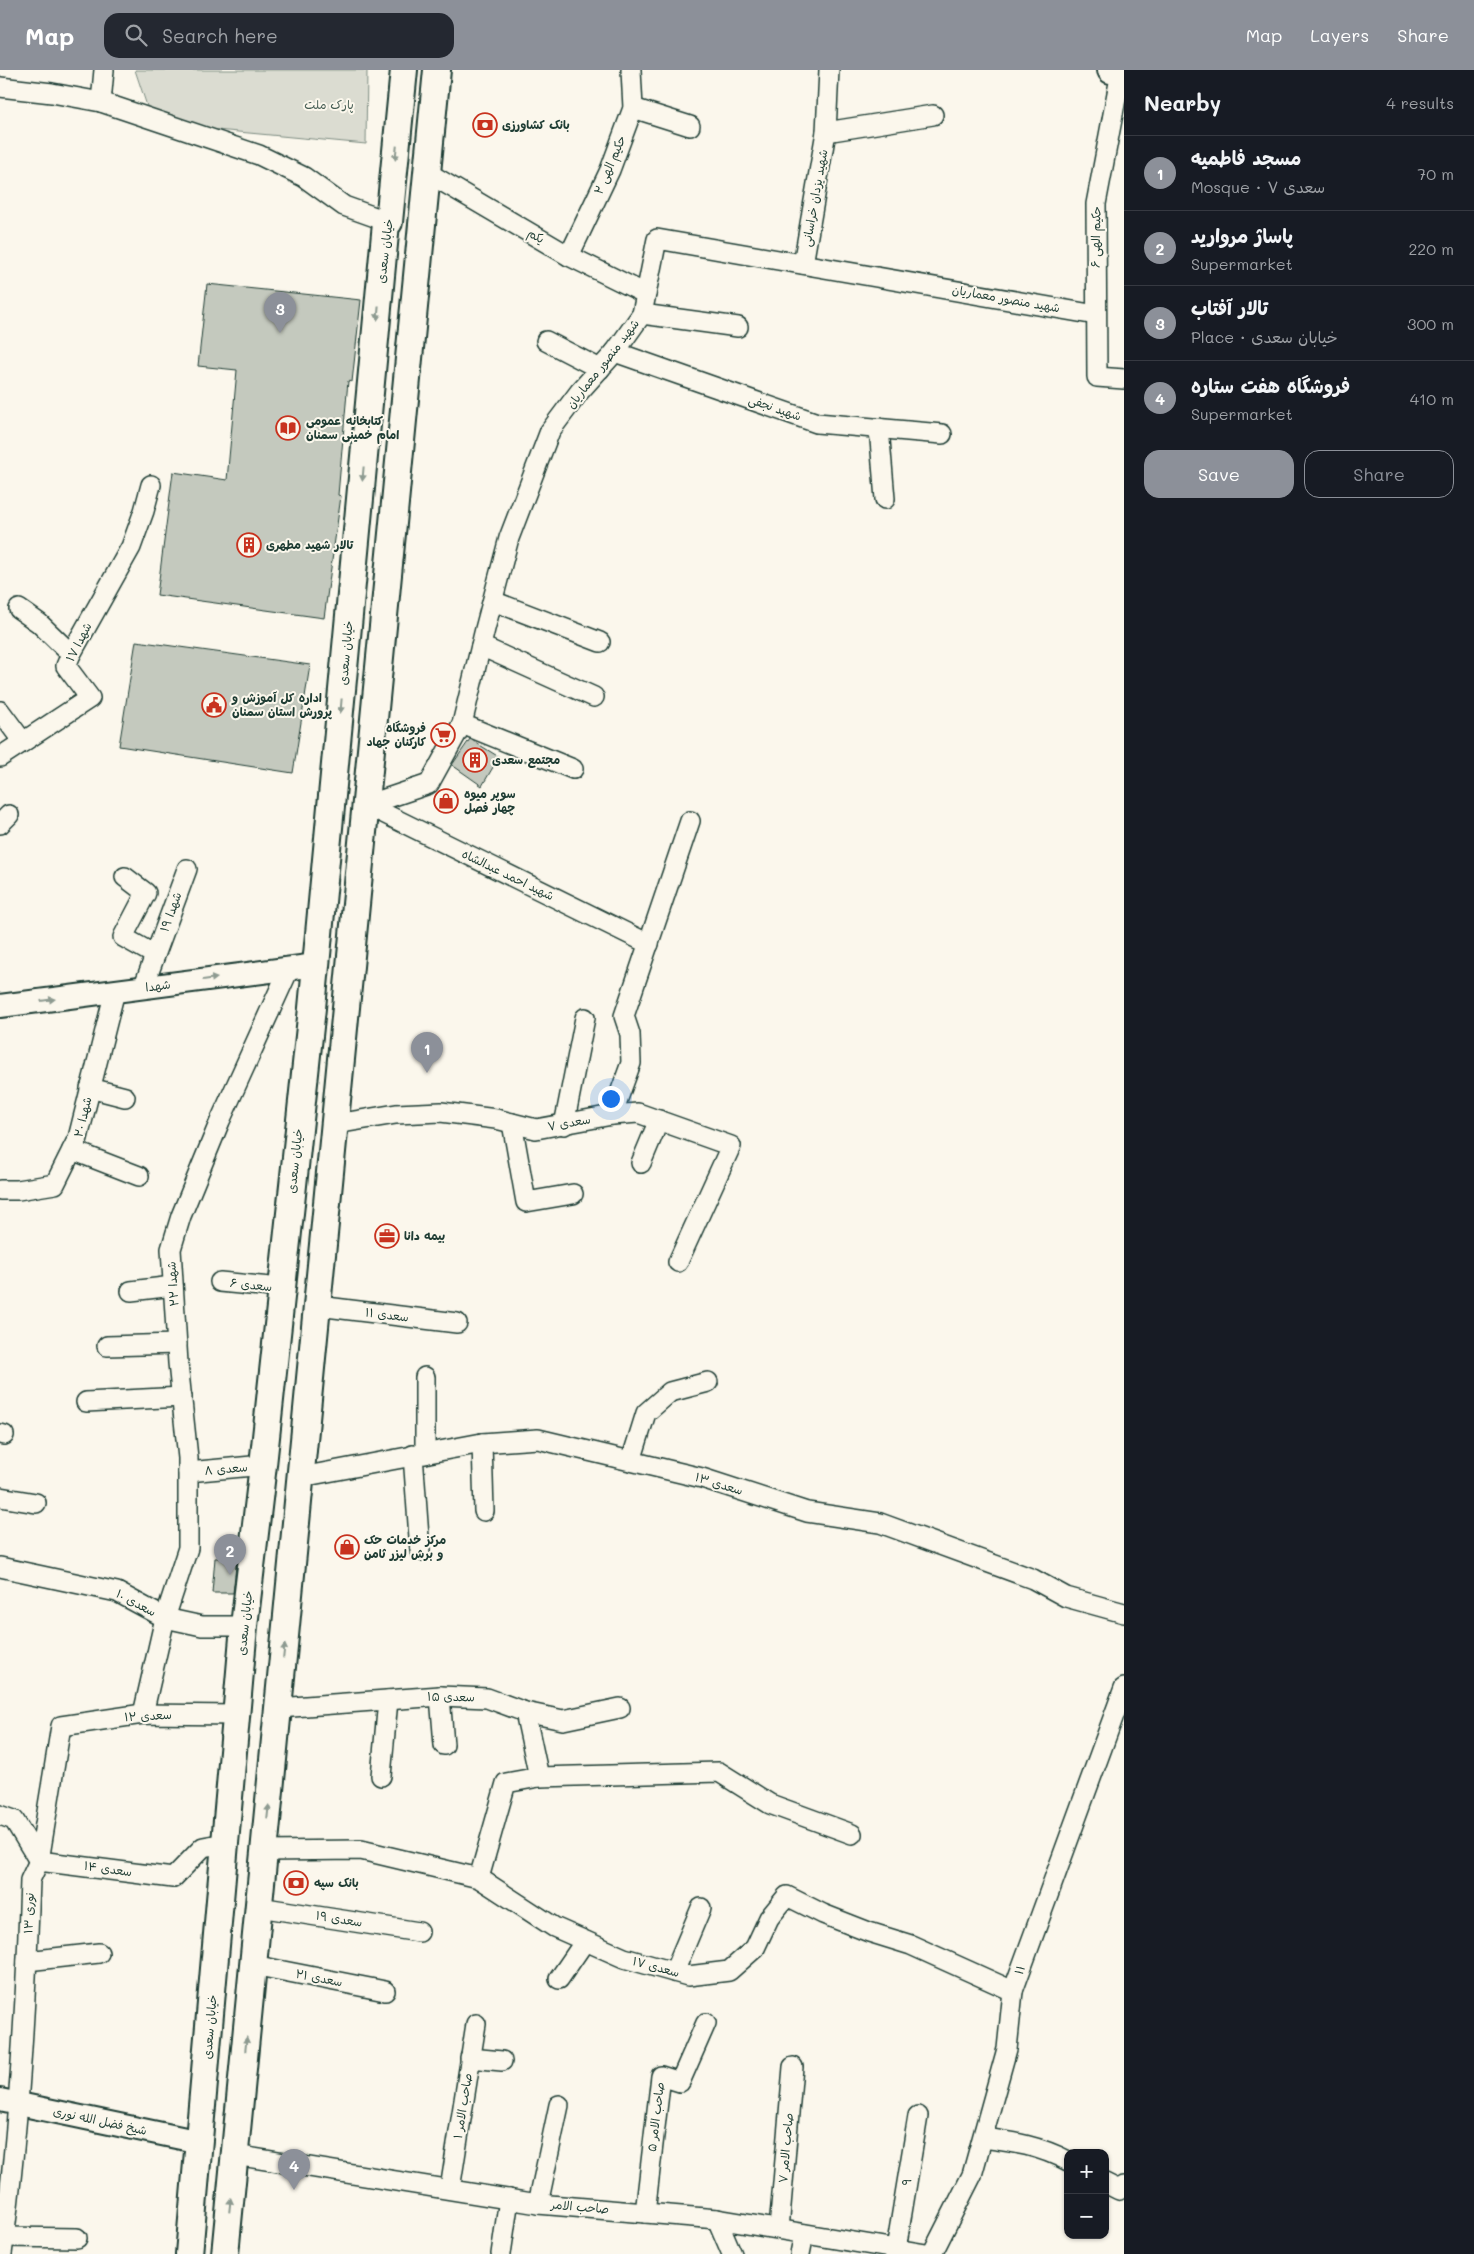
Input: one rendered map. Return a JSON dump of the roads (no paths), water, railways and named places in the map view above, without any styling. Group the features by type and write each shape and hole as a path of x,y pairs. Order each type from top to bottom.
{"main road":[{"name":"خیابان سعدی","path":"189,2254 244,1626 316,965 385,232 386,223 389,222 404,70"},
{"path":"225,2254 437,70"},
{"path":"399,119 412,110 418,111 432,121"},
{"path":"254,1544 268,1555 275,1556 289,1553 294,1547"},
{"path":"249,1586 262,1580 270,1579 277,1580 290,1590"}],"street":[{"path":"101,102 104,70"},
{"name":"حکیم الهی ۲","path":"569,256 610,170 634,108 631,70"},
{"name":"شهید یزدان خراسانی","path":"803,264 826,132 829,70"},
{"name":"حکیم الهی ۶","path":"1119,71 1096,204 1097,377 1124,379"},
{"path":"0,87 52,92 101,102 259,155 304,177 344,206 389,222"},
{"path":"634,108 690,126"},
{"path":"826,132 933,115"},
{"name":"یکم","path":"428,173 569,256 646,294"},
{"name":"شهید منصور معماریان","path":"367,805 430,784 462,724 509,538 550,431 615,352 642,314 657,239 1096,315"},
{"path":"642,314 738,327"},
{"path":"546,340 600,369"},
{"name":"شهید نجفی","path":"615,352 817,423 942,434"},
{"path":"880,428 885,499"},
{"name":"شهدا ۱۷","path":"0,757 90,698 66,666 130,547 144,511 151,485"},
{"path":"493,601 600,642"},
{"path":"19,610 39,623 71,654"},
{"path":"481,646 594,697"},
{"path":"0,711 23,742"},
{"path":"462,724 573,769"},
{"name":"شهید احمد عبدالشاه","path":"367,805 649,944"},
{"path":"612,1115 631,1063 630,1034 624,1016 690,821"},
{"name":"شهدا ۱۹","path":"143,988 187,869"},
{"path":"125,877 146,893 123,937 155,956"},
{"name":"شهدا","path":"0,1006 316,965"},
{"name":"شهدا ۲۲","path":"143,1714 165,1618 188,1548 188,1472 171,1249 181,1216 225,1110 289,969"},
{"name":"شهدا ۲۰","path":"0,1190 18,1190 55,1184 78,1138 114,991"},
{"path":"564,1124 585,1018"},
{"path":"90,1088 126,1098"},
{"name":"سعدی ۷","path":"336,1124 396,1114 441,1112 512,1123 536,1129 638,1112 731,1146 678,1262"},
{"path":"641,1163 660,1120"},
{"path":"512,1123 526,1202 573,1194"},
{"path":"72,1150 139,1176"},
{"name":"سعدی ۶","path":"220,1282 281,1288"},
{"path":"131,1291 173,1286"},
{"name":"سعدی ۱۱","path":"318,1306 457,1323"},
{"path":"107,1346 177,1344"},
{"path":"420,1551 419,1454 425,1377"},
{"path":"631,1461 646,1413 670,1392 708,1382"},
{"path":"86,1402 182,1397"},
{"name":"سعدی ۱۳","path":"301,1478 482,1443 538,1439 702,1478 806,1512 880,1523 1033,1579 1066,1597 1124,1613"},
{"path":"482,1443 484,1511"},
{"name":"سعدی ۸","path":"188,1472 263,1465"},
{"path":"0,1497 36,1503"},
{"name":"سعدی ۱۰","path":"0,1567 117,1592 165,1618 202,1626 244,1626"},
{"name":"۱۱","path":"932,2254 972,2175 1008,2049 1013,1991 1124,1688"},
{"path":"440,1696 444,1745"},
{"name":"سعدی ۱۵","path":"279,1708 440,1696 487,1698 525,1712 563,1720 620,1708"},
{"path":"381,1776 388,1700"},
{"path":"525,1712 539,1778"},
{"name":"سعدی ۱۲","path":"61,1726 143,1714 236,1715"},
{"name":"نوری ۱۳","path":"3,2245 10,2102 27,1961 30,1880 39,1861 61,1726"},
{"path":"479,1878 506,1783 539,1778 719,1772 770,1804 852,1834"},
{"path":"0,1815 14,1820 39,1861"},
{"name":"سعدی ۱۴","path":"39,1861 173,1878 203,1847 225,1843"},
{"name":"سعدی ۱۷","path":"265,1851 362,1850 479,1878 554,1927 624,1958 688,1976 729,1971 755,1948 769,1918 787,1896 824,1914 869,1932 911,1945 1013,1991"},
{"name":"سعدی ۱۹","path":"259,1907 419,1932"},
{"path":"674,1972 701,1908"},
{"path":"559,1979 585,1941"},
{"path":"27,1961 99,1954"},
{"name":"سعدی ۲۱","path":"254,1965 385,1991"},
{"name":"صاحب الامر ۵","path":"645,2213 661,2076 680,2082 706,2023"},
{"name":"صاحب الامر ۱","path":"450,2189 476,2024"},
{"path":"470,2058 502,2061"},
{"name":"صاحب الامر ۷","path":"779,2230 793,2067"},
{"name":"شیخ فضل الله نوری","path":"10,2102 200,2142"},
{"path":"538,2204 559,2105"},
{"name":"۹","path":"896,2249 918,2116"},
{"path":"983,2138 1049,2150 1064,2159"},
{"name":"صاحب الامر","path":"235,2154 538,2204 717,2220 926,2254"},
{"path":"1109,2185 1120,2190 1124,2186"},
{"path":"501,2254 509,2199"},
{"path":"717,2220 732,2254"},
{"path":"800,2254 804,2234"},
{"path":"3,2245 77,2238"}],"place":[{"name":"بانک کشاورزی","path":"485,125"},
{"name":"تالار آفتاب","path":"280,333"},
{"name":"کتابخانه عمومی امام خمینی سمنان","path":"288,428"},
{"name":"تالار شهید مطهری","path":"249,545"},
{"name":"اداره کل آموزش و پرورش استان سمنان","path":"214,705"},
{"name":"فروشگاه کارکنان جهاد","path":"443,735"},
{"name":"مجتمع سعدی","path":"475,760"},
{"name":"سوپر میوه چهار فصل","path":"446,801"},
{"name":"مسجد فاطمیه","path":"427,1073"},
{"name":"بیمه دانا","path":"387,1236"},
{"name":"مرکز خدمات حک و برش لیزر ثامن","path":"347,1547"},
{"name":"پاساژ مروارید","path":"230,1575"},
{"name":"بانک سپه","path":"296,1883"},
{"name":"فروشگاه هفت ستاره","path":"294,2190"}],"park label":[{"name":"پارک ملت","path":"329,105"}]}
